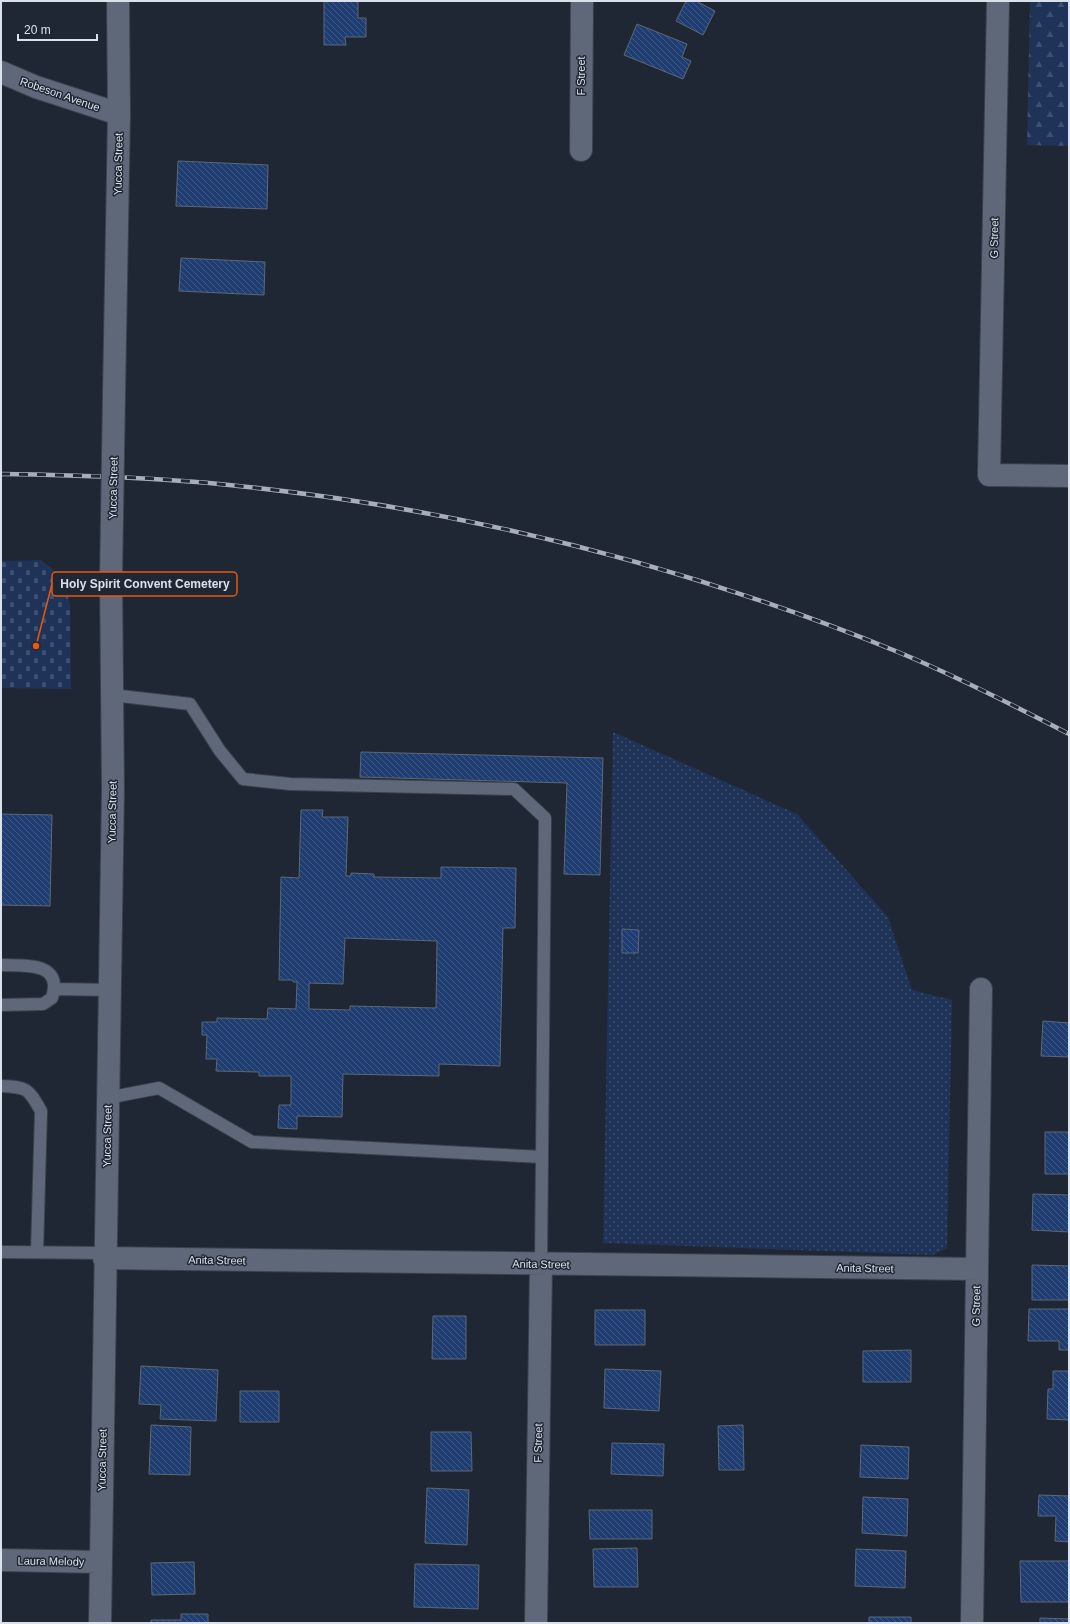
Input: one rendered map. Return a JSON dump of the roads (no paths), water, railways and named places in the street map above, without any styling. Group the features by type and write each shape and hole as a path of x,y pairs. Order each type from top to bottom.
{"street":[{"name":"Yucca Street","path":"100,1623 104,1255 113,790 111,578 119,114 118,1"},
{"name":"F Street","path":"581,150 582,1"},
{"name":"G Street","path":"998,1 989,474 1069,476"},
{"name":"Robeson Avenue","path":"1,72 36,87 119,114"},
{"name":"G Street","path":"972,1623 981,989"},
{"name":"Anita Street","path":"104,1255 541,1264 977,1269"},
{"name":"F Street","path":"536,1623 541,1264"},
{"name":"Laura Melody","path":"1,1560 100,1562"}],"lane":[{"path":"112,695 190,704 220,751 244,779 290,784 514,790 545,818 541,1264"},
{"path":"1,965 36,966 44,968 51,976 55,989 52,998 43,1004 1,1005"},
{"path":"55,989 110,990"},
{"path":"1,1086 21,1087 32,1095 41,1111 37,1252"},
{"path":"107,1098 159,1088 252,1142 542,1157"},
{"path":"1,1252 104,1255"}],"railway":[{"path":"1,474 144,478 229,485 315,495 485,525 570,544 736,592 817,621 898,652 941,671 1069,734"}],"place":[{"name":"Holy Spirit Convent Cemetery","path":"36,646"}]}
